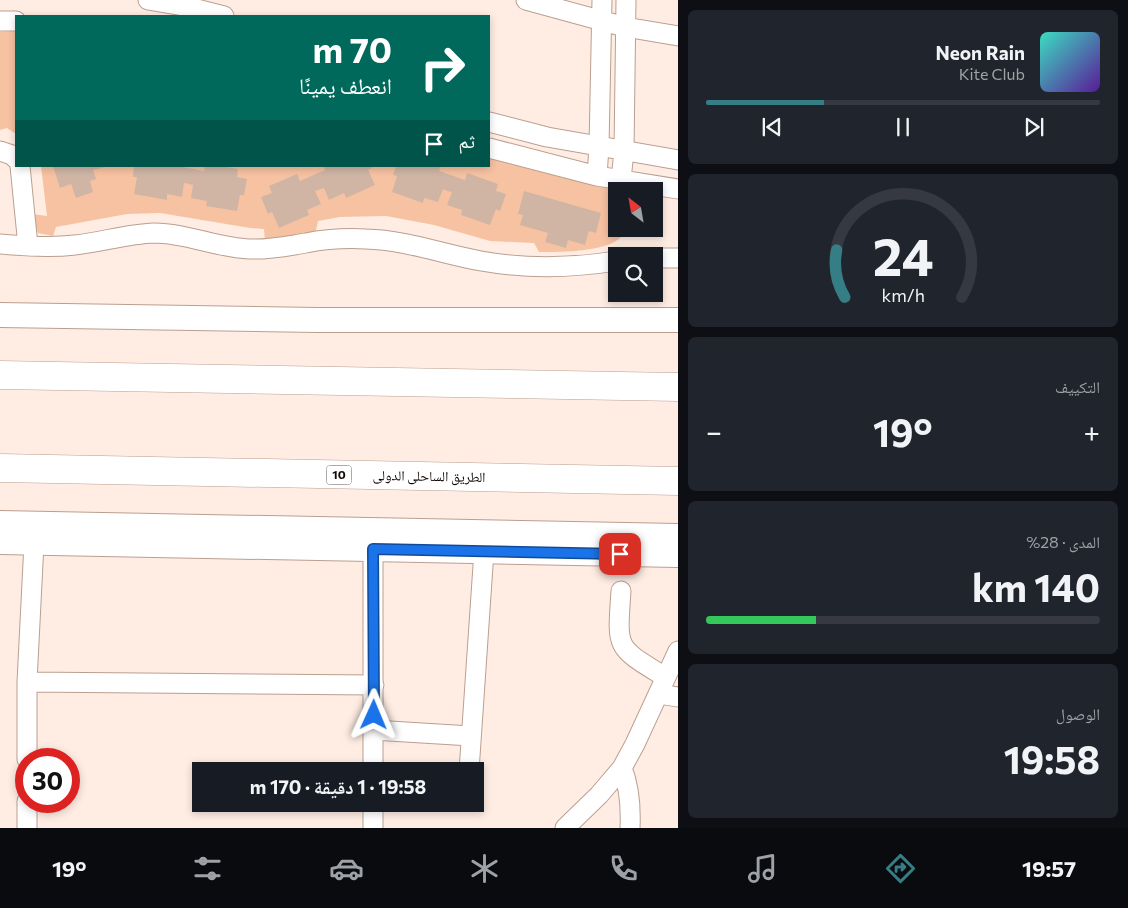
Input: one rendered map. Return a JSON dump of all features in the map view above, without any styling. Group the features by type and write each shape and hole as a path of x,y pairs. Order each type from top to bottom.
{"highway":[{"path":"0,374 678,387"},
{"name":"الطريق الساحلى الدولى","path":"0,468 678,481"}],"main road":[{"path":"0,315 318,320 678,320"},
{"path":"0,330 317,335 678,335"},
{"path":"0,523 678,536"},
{"path":"0,542 678,555"}],"street":[{"path":"148,0 220,15"},
{"path":"526,0 625,26 678,36"},
{"path":"596,176 599,147 602,0"},
{"path":"621,180 624,151 626,0"},
{"path":"0,22 15,21"},
{"path":"490,122 547,137 678,160"},
{"path":"490,148 596,176 678,189"},
{"path":"0,151 15,158"},
{"path":"20,167 28,246"},
{"path":"0,244 28,246 76,245 135,234 155,233 176,235 223,246 251,250 279,249 337,239 367,239 397,241 482,261 537,267 592,265 608,262"},
{"path":"663,258 678,258"},
{"path":"27,748 27,682 34,543"},
{"path":"373,549 373,762"},
{"path":"470,762 484,551"},
{"path":"621,591 620,641 625,650 662,685 678,697"},
{"path":"565,828 599,795 622,768 678,651"},
{"path":"27,682 374,685"},
{"path":"374,730 471,736"},
{"path":"622,768 628,782 631,806 630,828"},
{"path":"373,812 373,828"},
{"path":"27,813 27,828"}],"shaded area":[{"path":"15,31 15,133 7,128 0,130 0,32"},
{"path":"490,156 608,185 608,238 620,238 613,243 588,250 539,252 534,243 490,241 434,225 386,216 340,217 318,221 315,235 265,241 264,229 160,213 127,214 56,227 53,236 38,233 33,214 47,216 41,167 490,167"}],"building":[{"path":"53,167 105,167 93,170 96,179 90,181 93,192 76,198 71,184 60,188"},
{"path":"134,167 182,167 204,171 205,167 227,167 238,169 237,177 247,179 244,195 240,195 237,211 206,206 207,201 191,198 193,185 184,183 182,197 167,194 167,200 134,194 137,177 133,177"},
{"path":"324,167 372,167 368,170 375,185 346,198 344,193 329,200 324,188 315,191 321,204 307,210 309,215 279,228 272,212 268,214 261,197 272,193 269,186 297,174 300,181 325,170"},
{"path":"396,167 441,167 439,171 465,180 467,173 498,184 496,191 506,194 500,211 496,209 490,225 461,215 462,210 447,205 452,192 443,189 438,202 424,198 423,203 392,192 397,176 393,175"},
{"path":"524,191 601,213 596,233 589,231 585,245 568,240 566,248 545,242 548,233 520,225 523,215 518,214"}],"route":[{"path":"374,715 373,549 620,554"}]}
